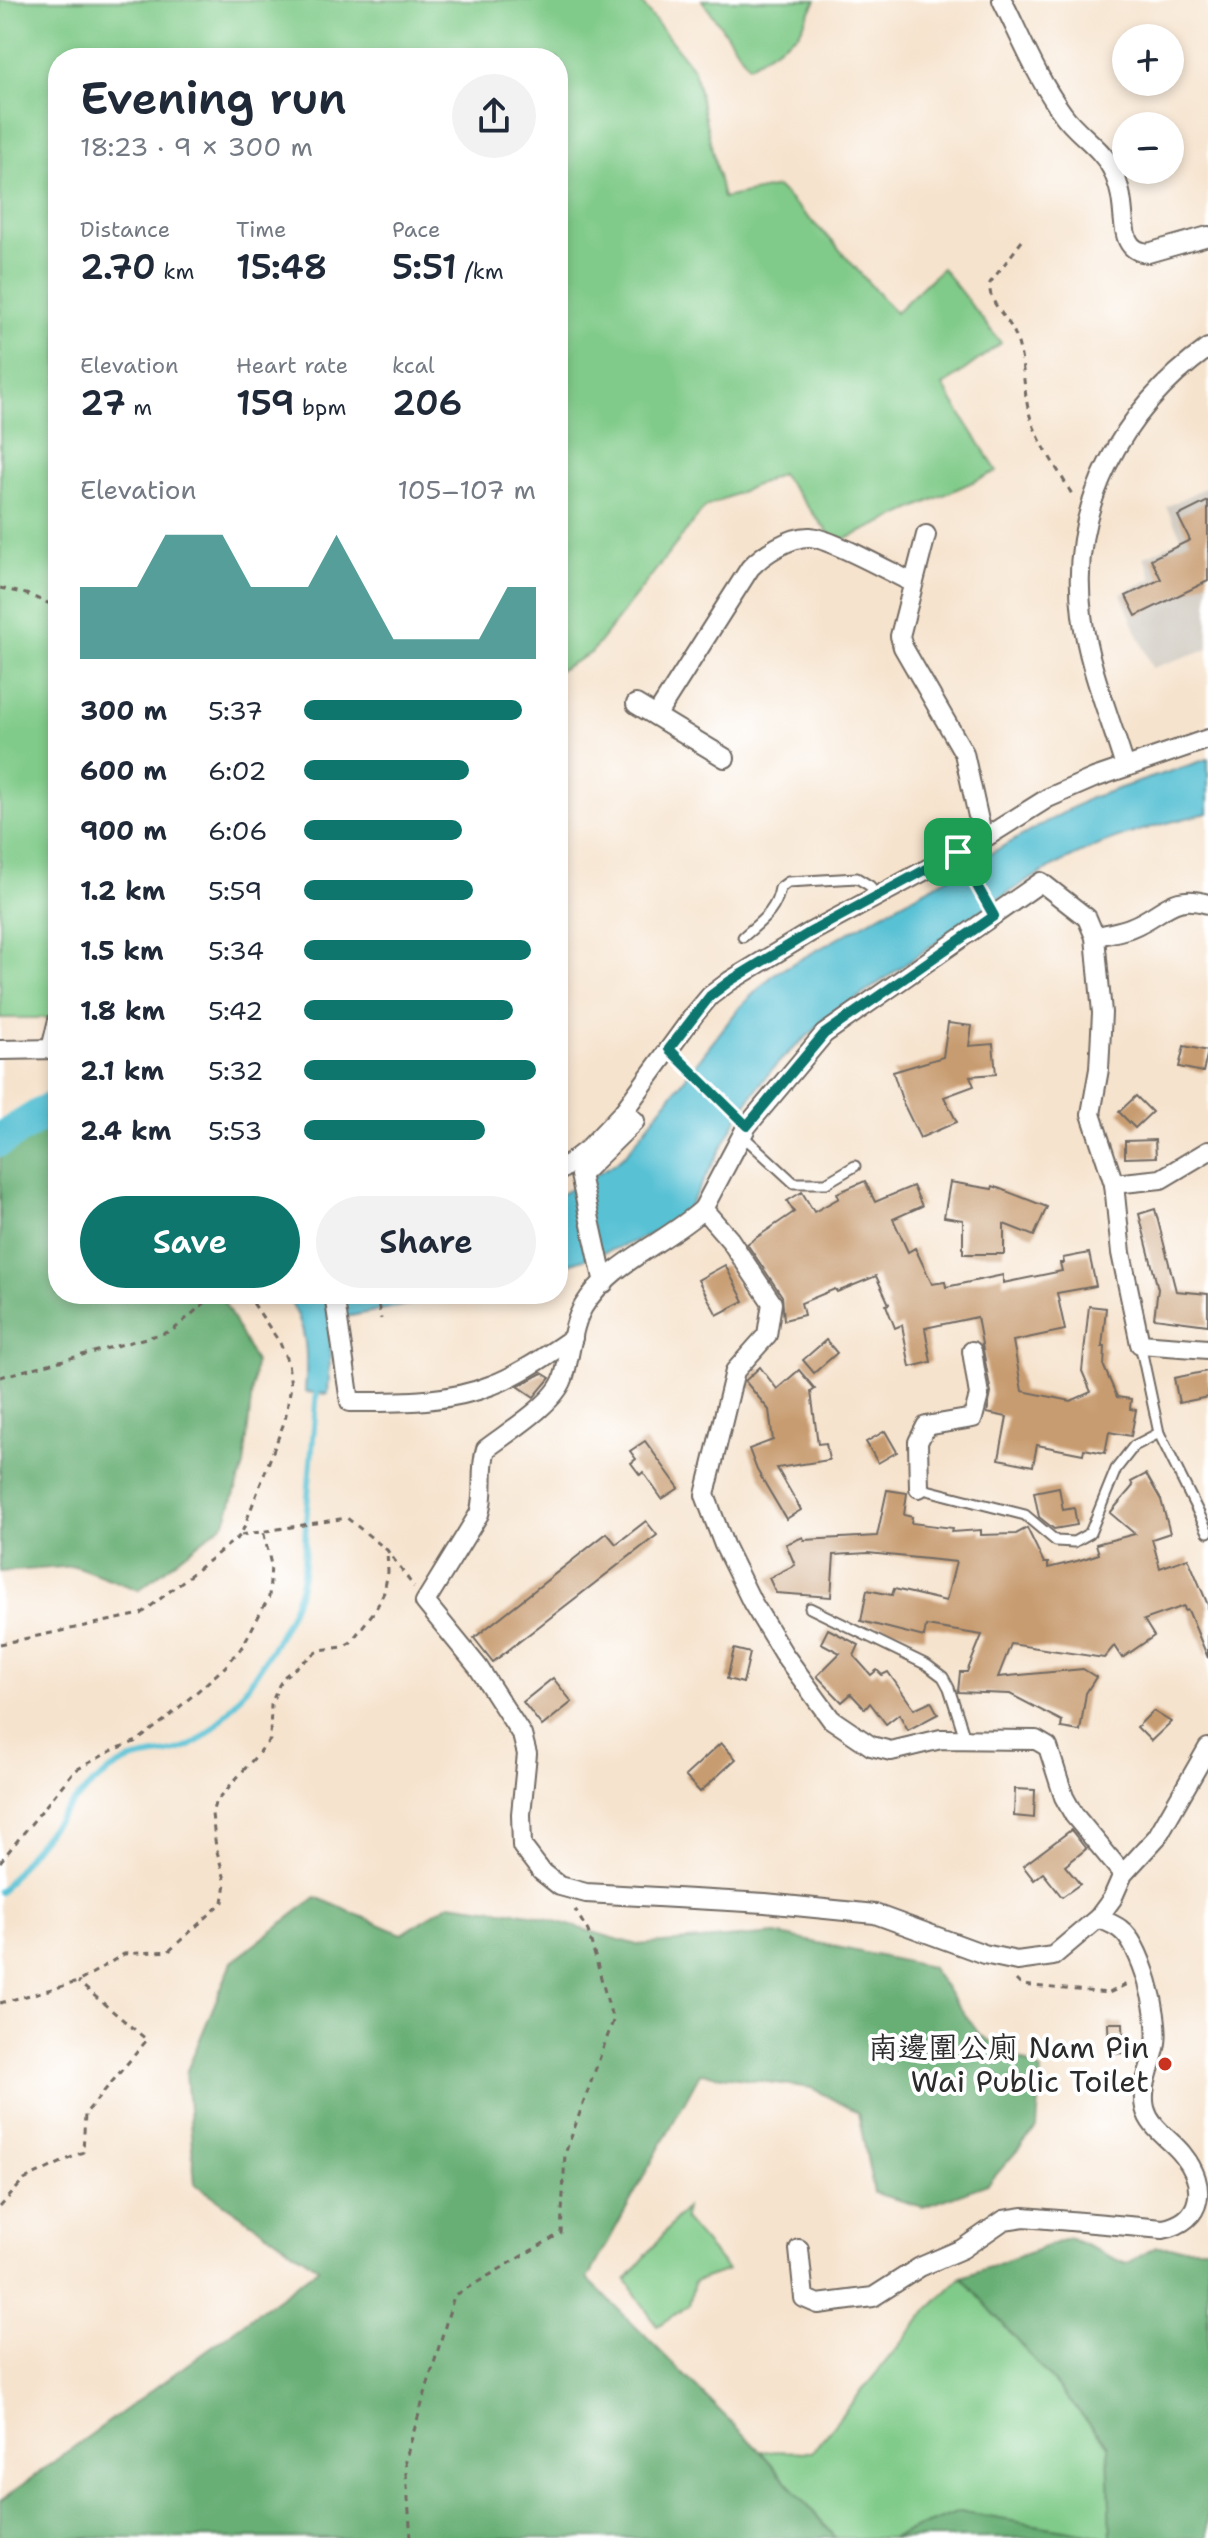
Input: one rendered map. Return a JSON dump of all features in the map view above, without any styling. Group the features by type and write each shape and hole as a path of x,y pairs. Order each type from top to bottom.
{"street":[{"path":"1002,0 1062,113 1113,170 1122,204 1125,233 1132,246 1141,253 1148,253 1208,236"},
{"path":"1125,767 1084,627 1080,574 1085,532 1101,474 1127,427 1164,383 1208,348"},
{"path":"926,535 900,636 903,647 964,753 983,839"},
{"path":"656,716 750,568 756,561 795,539 820,539 913,583"},
{"path":"636,704 725,758"},
{"path":"568,1164 588,1149 623,1112 702,1006 730,981 809,933 983,839 1048,798 1125,767 1208,739"},
{"path":"1208,1349 1140,1344 1121,1253 1114,1184 1091,1114 1099,1069 1102,1013 1095,937 1087,918 1041,882 824,1034 744,1130 703,1209 683,1228 602,1274 583,1308 563,1380 554,1395 486,1449 482,1463 482,1505 479,1514 425,1602 478,1667 522,1735 527,1754 521,1814 522,1846 541,1871 560,1886 602,1894 765,1903 875,1914 984,1954 1017,1961 1053,1956 1098,1918 1112,1899 1123,1874 1157,1837 1208,1748"},
{"path":"1095,937 1133,927 1179,900 1208,904"},
{"path":"0,1050 48,1049"},
{"path":"602,1274 580,1175 635,1121 623,1112"},
{"path":"1114,1184 1161,1179 1208,1151"},
{"path":"703,1209 730,1240 772,1303 767,1335 735,1371 705,1495 724,1545 752,1602 783,1653 831,1719 871,1746 891,1751 941,1739 965,1738 1044,1742 1064,1797 1074,1815 1123,1874"},
{"path":"335,1304 350,1402 426,1400 461,1395 521,1371 573,1338"},
{"path":"919,1488 918,1442 926,1426 973,1418 979,1395 972,1351"},
{"path":"799,2249 804,2298 818,2304 873,2297 920,2267 962,2249 1010,2218 1155,2229 1177,2226 1195,2212 1198,2200 1190,2166 1152,2124 1145,2107 1145,2086 1157,2034 1145,1975 1134,1946 1121,1929 1098,1918"}],"lane":[{"path":"743,937 769,915 777,904 780,888 788,882 857,878 870,886 875,897"},
{"path":"744,1130 794,1183 826,1183 855,1166"},
{"path":"1140,1344 1159,1433 1208,1532"},
{"path":"919,1488 1025,1515 1056,1541 1074,1542 1090,1533 1116,1469 1134,1446 1159,1433"},
{"path":"810,1608 927,1665 943,1677 954,1699 965,1738"}],"path":[{"path":"1022,241 990,283 989,292 1015,333 1022,355 1024,388 1032,423 1074,498"},
{"path":"0,588 48,603"},
{"path":"958,852 994,916"},
{"path":"669,1049 744,1130"},
{"path":"0,1377 172,1331 203,1304"},
{"path":"241,1535 285,1420 291,1386 288,1363 280,1343 254,1304"},
{"path":"378,1304 381,1319"},
{"path":"0,1644 141,1614 241,1535 347,1518 387,1550 425,1602"},
{"path":"0,1862 74,1771 137,1741 225,1667 242,1647 269,1597 271,1565 263,1530"},
{"path":"0,2003 78,1982 124,1954 169,1951 223,1902 226,1883 216,1848 212,1814 215,1803 270,1740 271,1704 285,1676 319,1650 343,1647 351,1642 376,1609 388,1572 387,1550"},
{"path":"411,2538 405,2461 454,2296 561,2233 565,2154 613,2021 588,1931 560,1886"},
{"path":"1013,1978 1021,1985 1109,1993 1145,1975"},
{"path":"0,2207 24,2180 83,2152 85,2114 147,2040 78,1982"}],"shaded area":[{"path":"1208,486 1208,649 1152,668 1121,594 1153,578 1144,557 1182,538 1166,507"}],"green space":[{"path":"0,0 639,0 694,70 723,198 777,187 832,241 895,313 942,268 1001,343 943,386 997,471 837,543 781,474 705,507 591,653 568,666 568,48 48,48 48,1018 0,1018"},
{"path":"702,0 816,0 799,33 749,66"},
{"path":"48,1100 48,1304 225,1304 255,1362 244,1466 225,1522 139,1590 75,1566 0,1572 0,1131"},
{"path":"316,1897 402,1934 450,1903 531,1914 637,1945 776,1934 930,1967 980,2035 1041,2071 1037,2128 988,2184 923,2207 874,2193 858,2113 812,2088 700,2073 588,2279 760,2451 836,2538 0,2538 0,2501 319,2268 195,2184 186,2073 232,1962"},
{"path":"685,2208 684,2219 728,2270 694,2282 689,2305 657,2326 626,2280"},
{"path":"1069,2238 1126,2264 1156,2247 1208,2247 1208,2538 1111,2538 1108,2445 962,2277"},
{"path":"962,2277 1108,2445 1111,2538 959,2512 891,2538 836,2538 760,2451 812,2452 928,2310"},
{"path":"959,2512 1111,2538 891,2538"}],"water":[{"path":"1208,759 1208,813 1149,828 1092,848 1015,888 967,921 826,1021 777,1064 742,1111 683,1215 639,1240 568,1264 568,1190 625,1155 740,1007 774,974 1090,798"},
{"path":"328,1304 331,1342 328,1394 305,1392 305,1341 293,1305"},
{"path":"343,1304 411,1304 345,1317"}],"building":[{"path":"1208,501 1208,581 1136,616 1126,596 1161,579 1151,559 1190,540 1178,516"},
{"path":"948,1023 972,1026 969,1046 993,1044 996,1074 970,1076 974,1086 944,1097 957,1122 920,1138 903,1103 893,1072 943,1057"},
{"path":"1184,1046 1208,1051 1203,1072 1179,1067"},
{"path":"1136,1096 1152,1112 1135,1128 1119,1112"},
{"path":"1155,1140 1156,1157 1125,1158 1125,1141"},
{"path":"865,1181 875,1202 913,1186 922,1206 893,1219 908,1252 915,1248 932,1284 945,1282 946,1287 1003,1275 1003,1283 1062,1271 1060,1263 1064,1263 1063,1258 1089,1253 1096,1286 1057,1293 1065,1330 1013,1341 1022,1391 1071,1401 1091,1392 1082,1371 1089,1306 1106,1308 1102,1347 1105,1347 1104,1367 1117,1397 1131,1399 1130,1409 1136,1410 1131,1436 1109,1432 1105,1453 1084,1449 1083,1454 1037,1445 1033,1466 999,1459 1007,1417 987,1413 991,1393 977,1317 925,1328 931,1362 910,1367 902,1325 895,1328 886,1305 889,1304 876,1276 801,1303 804,1315 784,1320 782,1296 747,1244 794,1212 787,1201 802,1192 814,1212 839,1198 837,1193"},
{"path":"950,1182 992,1189 993,1186 1047,1207 1034,1236 1004,1224 1004,1254 963,1254 963,1220 944,1217"},
{"path":"1155,1209 1176,1291 1208,1294 1208,1325 1154,1318 1158,1289 1139,1214"},
{"path":"725,1265 744,1301 717,1315 698,1280"},
{"path":"826,1340 837,1353 814,1373 803,1360"},
{"path":"760,1367 777,1389 799,1370 815,1389 811,1392 818,1444 826,1443 829,1460 777,1468 801,1510 786,1519 757,1470 749,1449 773,1440 769,1410 745,1381"},
{"path":"1208,1371 1208,1397 1179,1403 1174,1378"},
{"path":"542,1373 550,1378 534,1397 518,1386"},
{"path":"885,1431 897,1452 878,1463 866,1442"},
{"path":"645,1441 679,1488 662,1499 643,1472 640,1475 631,1463 636,1459 630,1451"},
{"path":"1146,1474 1161,1500 1170,1533 1152,1539 1160,1568 1188,1558 1208,1605 1208,1658 1184,1606 1144,1620 1154,1636 1122,1658 1114,1646 1104,1658 1011,1644 998,1677 1083,1669 1096,1677 1086,1693 1080,1731 1061,1728 1062,1721 1010,1694 958,1692 960,1672 967,1672 982,1635 926,1626 924,1637 861,1621 867,1590 892,1595 894,1589 946,1601 956,1562 868,1553 834,1555 831,1597 776,1593 769,1578 795,1565 786,1544 803,1537 804,1540 877,1536 887,1490 907,1493 904,1515 912,1517 911,1523 953,1528 952,1532 981,1530 981,1535 1016,1534 1027,1528 1048,1568 1077,1561 1099,1554 1096,1544 1135,1534 1110,1513 1133,1486 1131,1482"},
{"path":"1059,1487 1063,1510 1074,1508 1077,1525 1054,1529 1039,1517 1034,1492"},
{"path":"646,1521 657,1535 493,1662 474,1638 607,1533 616,1544"},
{"path":"828,1629 859,1645 854,1656 871,1675 877,1670 882,1675 888,1672 914,1709 931,1701 938,1714 908,1730 899,1714 886,1724 870,1703 865,1709 851,1694 842,1702 817,1676 840,1653 821,1643"},
{"path":"734,1649 750,1653 743,1683 727,1679"},
{"path":"553,1678 572,1702 542,1726 523,1702"},
{"path":"1153,1711 1171,1722 1151,1741 1137,1727"},
{"path":"721,1743 736,1759 700,1792 685,1776"},
{"path":"1015,1789 1035,1790 1034,1818 1014,1816"},
{"path":"1071,1830 1086,1849 1065,1866 1080,1884 1062,1897 1043,1873 1034,1880 1023,1866"},
{"path":"1108,2023 1123,2023 1124,2053 1109,2054"}],"waterway":[{"path":"0,1140 48,1110"},
{"path":"0,1892 87,1789 129,1761 177,1751 195,1743 225,1715 257,1672 284,1627 302,1580 317,1388"}],"place":[{"name":"南邊圍公廁 Nam Pin Wai Public Toilet","path":"1165,2064"}],"route":[{"path":"958,852 994,916 824,1034 747,1126 669,1049 710,996 730,981 809,933 958,852"}]}
